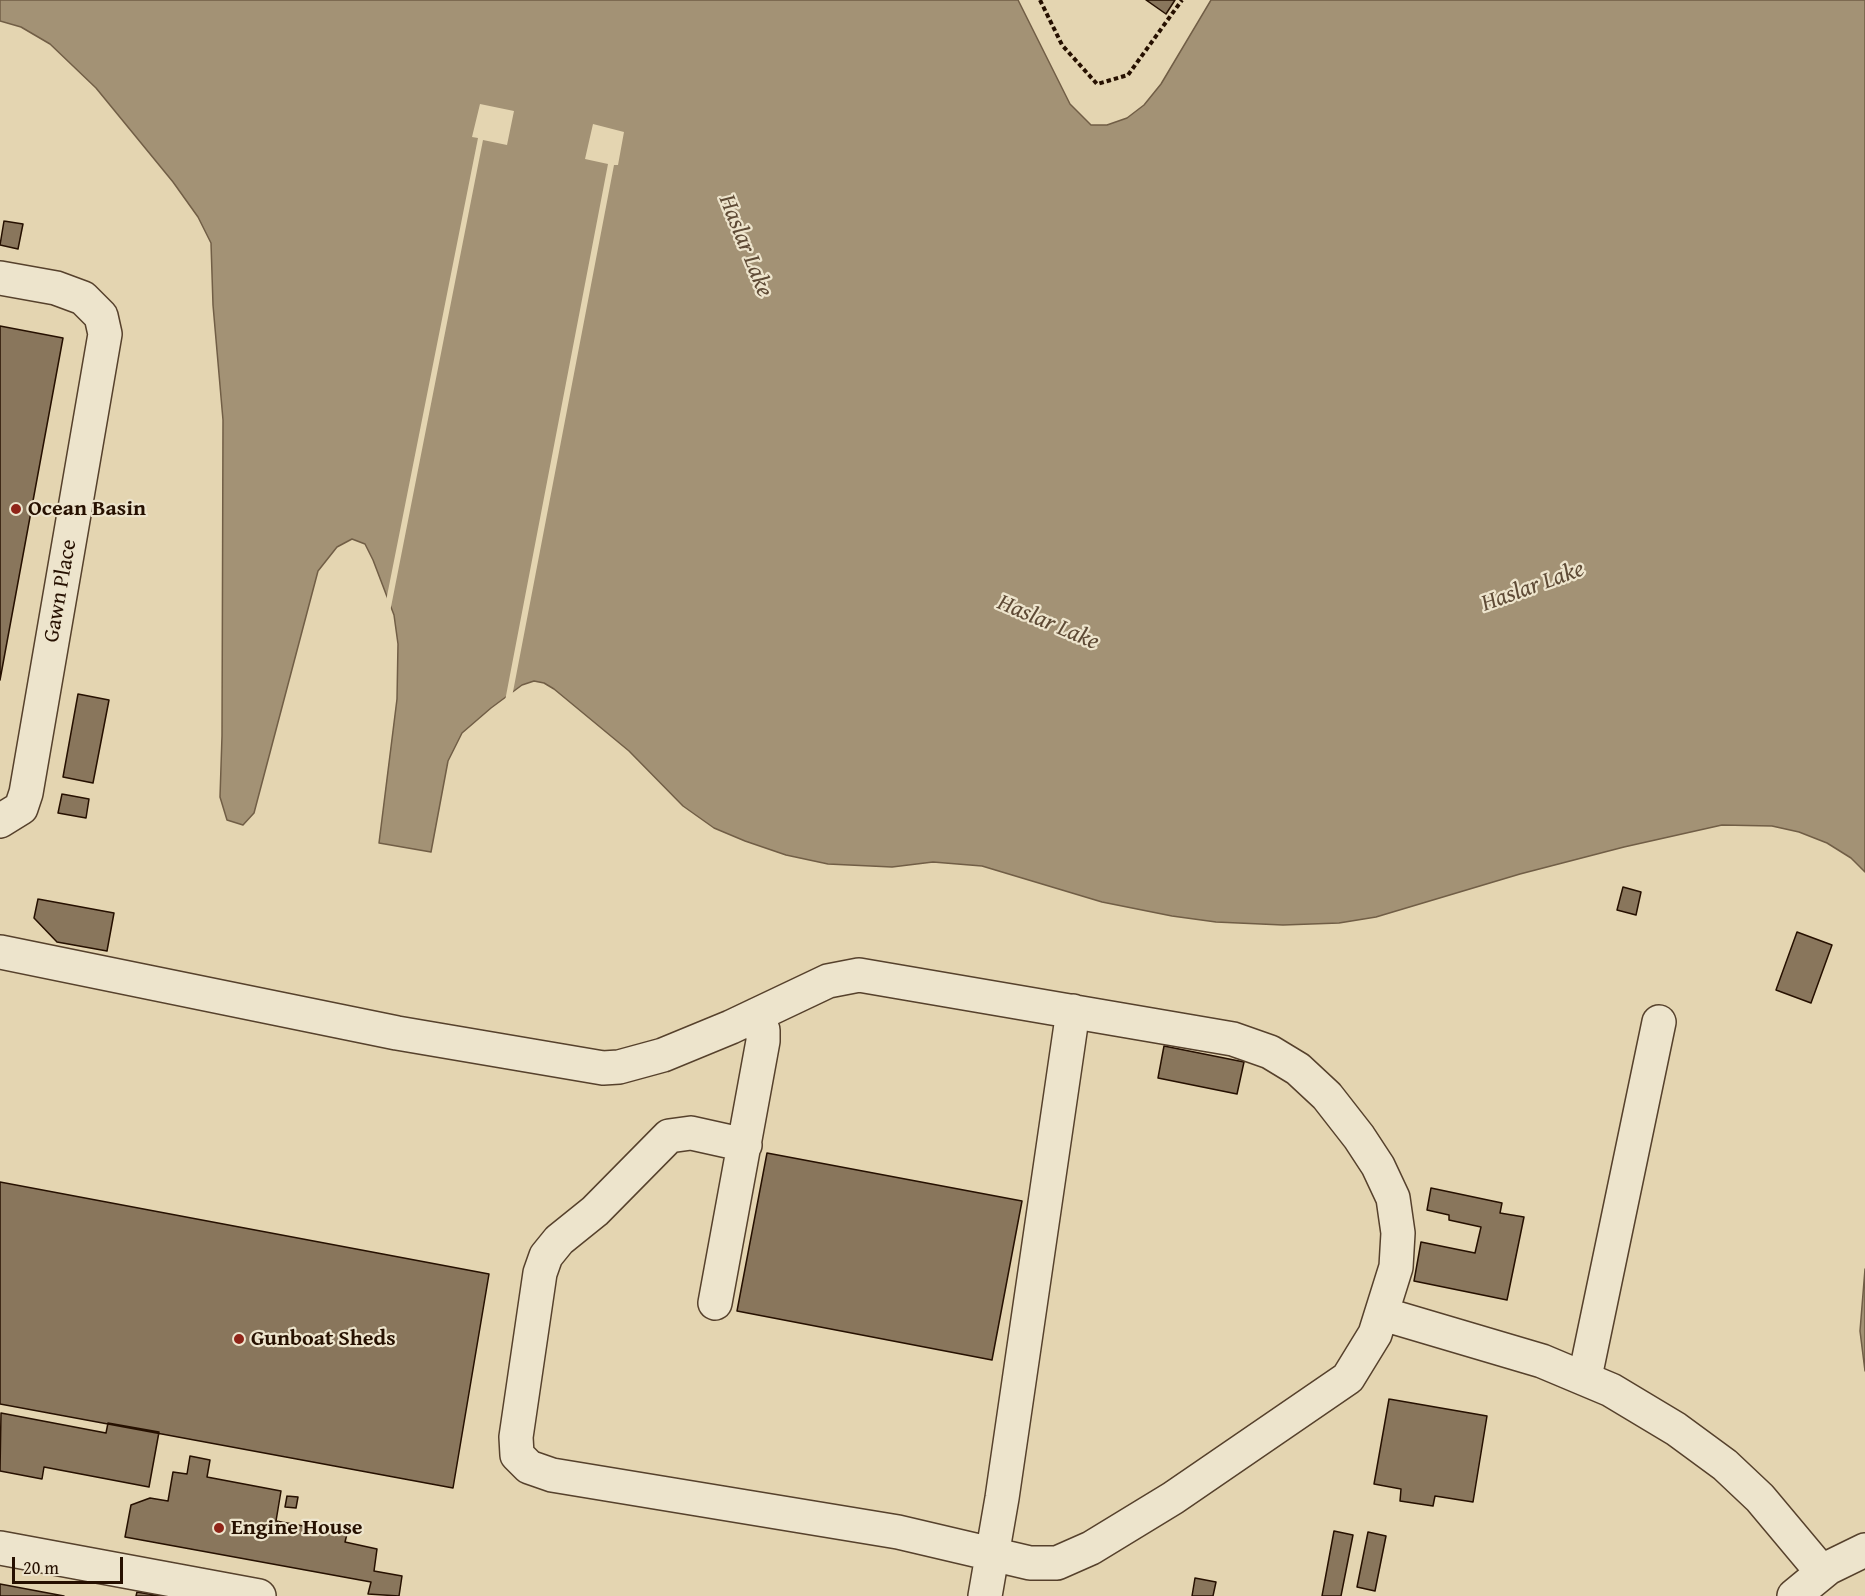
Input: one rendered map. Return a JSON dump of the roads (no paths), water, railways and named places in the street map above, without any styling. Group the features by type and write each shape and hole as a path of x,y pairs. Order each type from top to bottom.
{"street":[{"name":"Gawn Place","path":"0,278 56,288 83,298 101,316 105,334 26,794 21,808 0,821"},
{"path":"0,952 397,1033 603,1068 648,1060 756,1015 828,981 859,975 1073,1011 1253,1045 1281,1058 1316,1084 1359,1137 1393,1197 1397,1218 1398,1250 1383,1314 1368,1350 1357,1368 1340,1386 1173,1498 1067,1560 1044,1564 898,1532 552,1475 529,1467 517,1455 516,1437 540,1273 552,1248 605,1200 669,1136 691,1133 744,1145"},
{"path":"985,1596 1073,1011"},
{"path":"715,1303 764,1041 763,1030 756,1015"},
{"path":"1585,1377 1659,1022"},
{"path":"1383,1314 1542,1361 1585,1377 1660,1419 1725,1465 1760,1498 1822,1572"},
{"path":"0,1548 259,1596"},
{"path":"1794,1596 1822,1572 1865,1551"}],"water":[{"name":"Haslar Lake","path":"0,0 1018,0 1070,104 1091,125 1107,125 1127,118 1144,105 1161,84 1211,0 1865,0 1865,872 1851,858 1827,843 1799,832 1772,826 1722,825 1520,874 1376,917 1339,923 1283,925 1216,922 1172,916 1102,902 982,866 933,862 892,867 828,864 786,855 745,841 714,828 683,806 629,751 554,689 544,683 534,681 522,685 462,733 448,761 431,852 379,843 397,699 398,644 394,615 373,560 365,544 352,539 337,547 318,571 254,813 243,825 227,820 220,797 223,420 213,305 211,243 198,217 173,182 96,88 50,44 21,27 0,21"},
{"path":"1865,1269 1865,1371 1860,1331"}],"place":[{"name":"Ocean Basin","path":"16,509"},
{"name":"Gunboat Sheds","path":"239,1339"},
{"name":"Engine House","path":"219,1528"}]}
